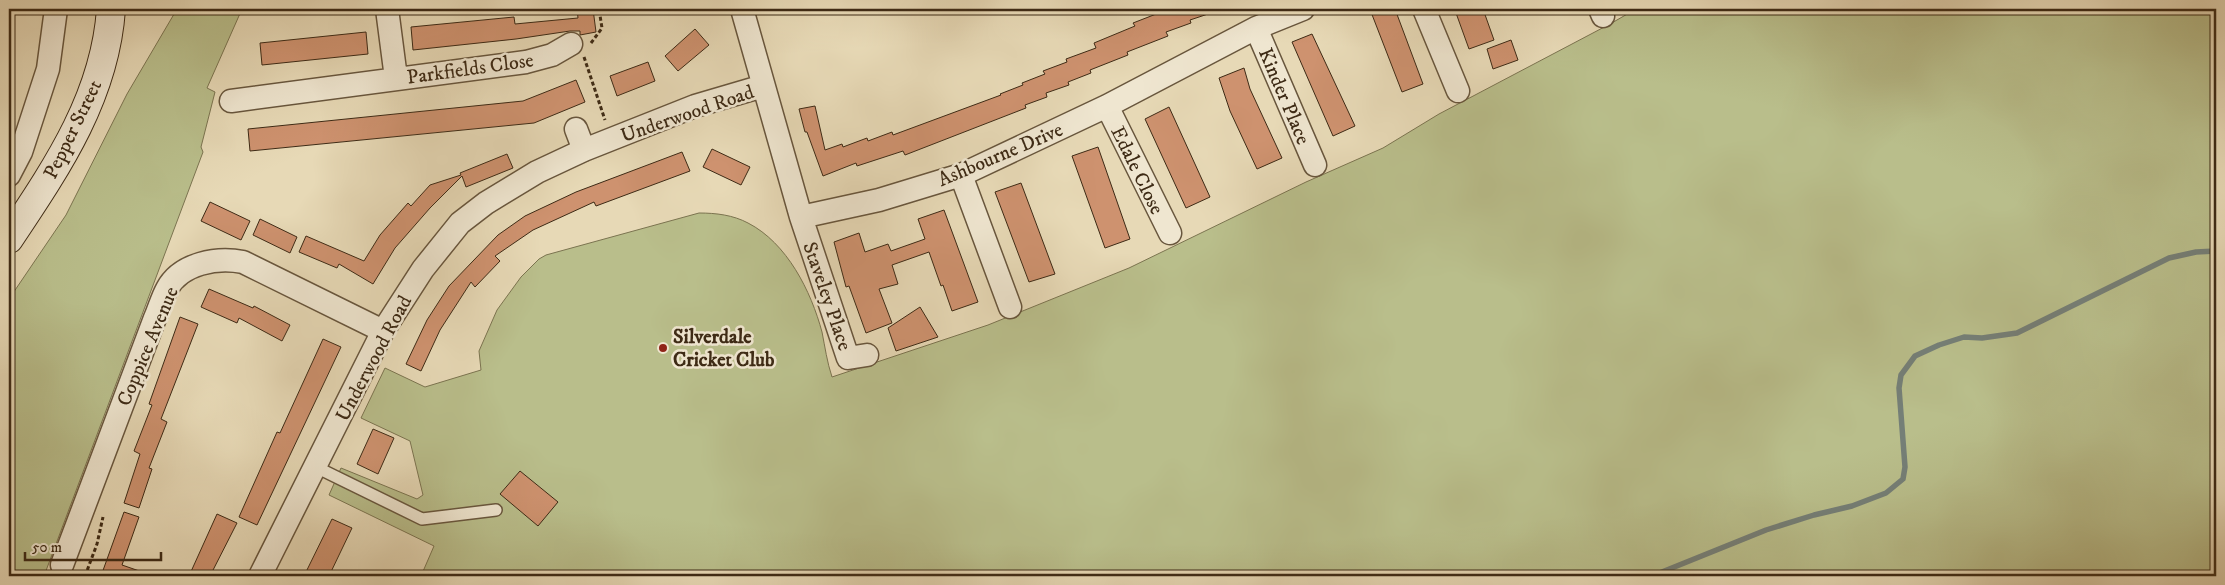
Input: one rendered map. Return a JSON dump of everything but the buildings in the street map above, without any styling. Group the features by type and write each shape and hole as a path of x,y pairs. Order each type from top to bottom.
{"main road":[{"name":"Pepper Street","path":"9,239 45,185 72,139 96,88 110,33 111,9"}],"street":[{"name":"Pepper Street","path":"9,175 21,152 48,69 56,9"},
{"name":"Parkfields Close","path":"387,9 396,78"},
{"path":"742,9 801,217"},
{"name":"Ashbourne Drive","path":"801,217 879,200 961,175 1107,106 1256,28 1303,9"},
{"path":"1424,9 1458,90"},
{"name":"Kinder Place","path":"1256,28 1315,165"},
{"name":"Parkfields Close","path":"231,101 526,62 581,48"},
{"name":"Underwood Road","path":"260,576 383,331 423,270 460,223 486,203 537,172 580,139 611,140 695,106 763,86"},
{"name":"Edale Close","path":"1107,106 1170,233"},
{"path":"961,175 1010,307"},
{"name":"Staveley Place","path":"801,217 848,358 867,355"},
{"name":"Coppice Avenue","path":"62,564 79,547 168,288 173,281 188,269 196,265 228,259 243,262 383,331"}],"lane":[{"path":"315,469 324,471 422,519 496,510"}],"path":[{"path":"599,9 602,28 581,48 611,140"}],"green space":[{"path":"177,9 242,9 207,88 215,92 201,147 203,152 44,576 9,576 9,299 66,215 127,94"},
{"path":"1636,9 2216,9 2216,576 421,576 434,546 329,495 341,468 417,499 423,495 410,441 361,418 385,368 425,387 481,370 479,351 497,310 521,277 539,259 546,255 699,213 712,213 742,220 762,232 774,243 786,255 796,270 817,316 832,377 988,325 1129,268 1306,182 1383,148 1439,114"}],"waterway":[{"path":"1652,576 1766,530 1814,515 1852,506 1886,493 1903,479 1905,467 1899,388 1901,375 1915,356 1939,345 1964,337 1982,338 2017,333 2169,258 2196,252 2216,251"}],"place":[{"name":"Silverdale Cricket Club","path":"663,348"}]}
